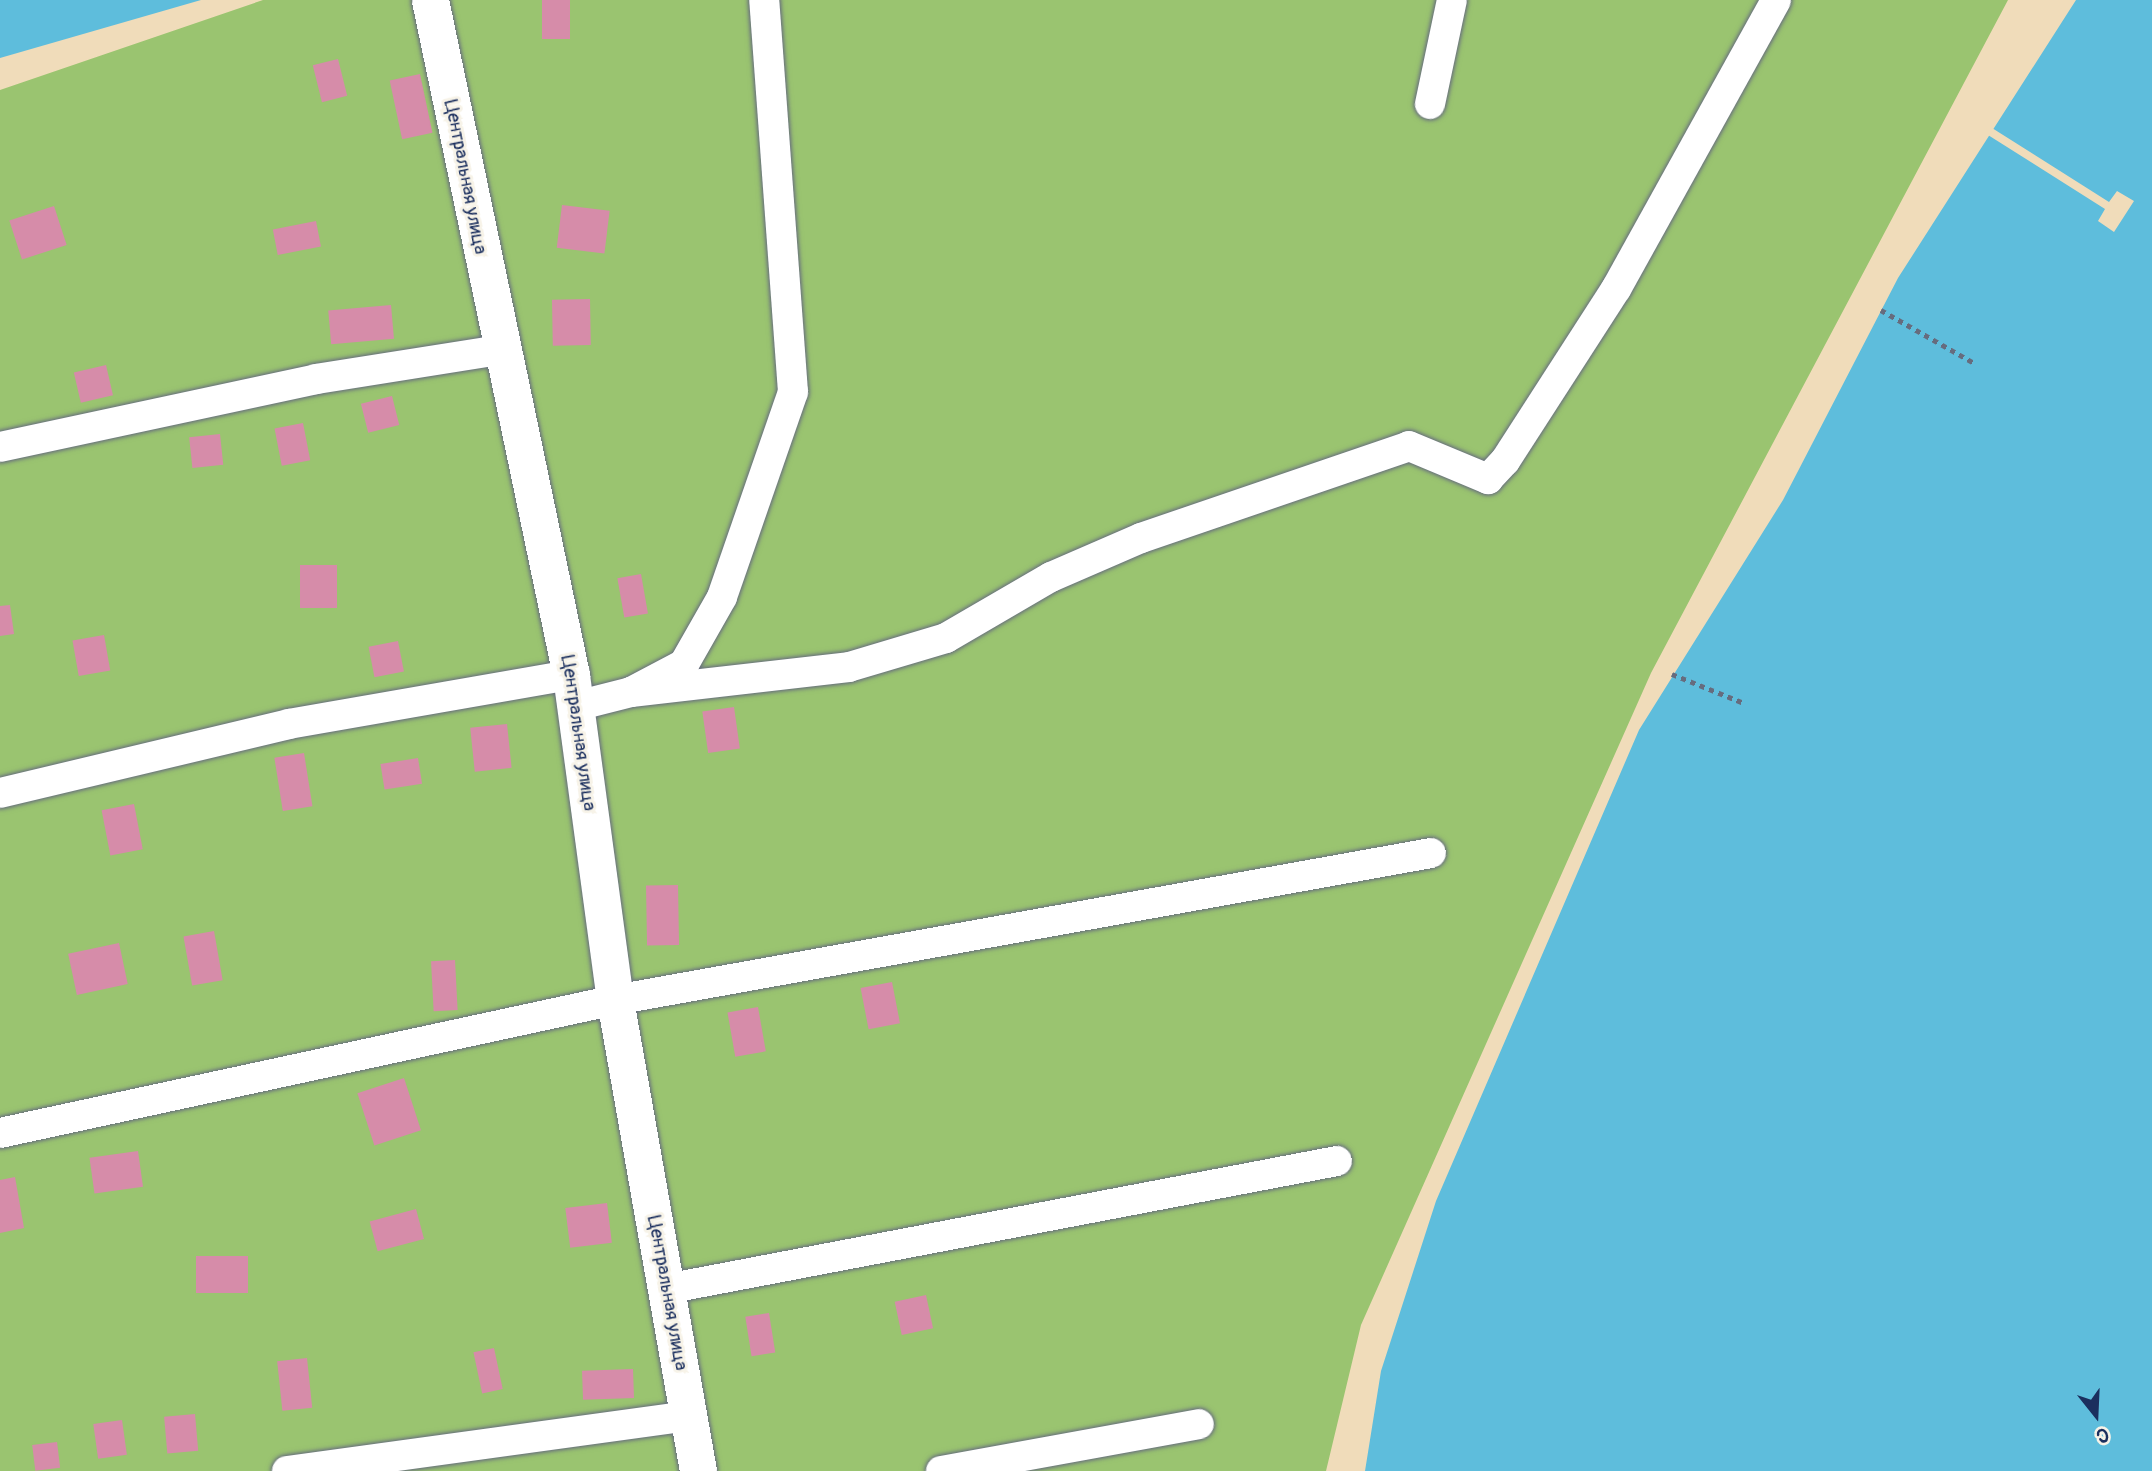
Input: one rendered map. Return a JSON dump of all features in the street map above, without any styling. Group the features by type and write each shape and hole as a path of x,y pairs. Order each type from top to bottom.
{"street":[{"name":"Центральная улица","path":"430,0 499,350 573,691 615,1000 698,1471"},
{"path":"631,691 684,664 722,597 793,392 764,0"},
{"path":"1430,104 1452,0"},
{"path":"0,793 289,723 573,691 631,691 849,667 946,638 1051,577 1141,538 1409,446 1488,479 1506,461 1616,289 1776,0"},
{"path":"0,447 316,379 499,350"},
{"path":"0,1133 615,1000 1432,853"},
{"path":"666,1289 1337,1161"},
{"path":"287,1471 689,1416"},
{"path":"941,1471 1199,1424"}],"path":[{"path":"1881,310 1976,365"},
{"path":"1672,674 1744,703"}],"green space":[{"path":"263,0 2008,0 1651,673 1361,1325 1326,1471 0,1471 0,90"}],"water":[{"path":"0,0 201,0 0,58"},
{"path":"2076,0 2152,0 2152,1471 1365,1471 1381,1371 1436,1201 1639,730 1783,500 1898,278"}],"pier":[{"path":"1992,128 2109,202 2117,191 2134,201 2114,232 2098,221 2105,209 1988,135"}],"building":[{"path":"542,0 570,0 570,39 542,39"},
{"path":"338,59 347,96 322,102 313,65"},
{"path":"420,74 432,133 402,139 390,80"},
{"path":"562,205 610,211 604,254 557,248"},
{"path":"54,206 67,245 22,260 9,221"},
{"path":"316,221 321,247 278,255 273,229"},
{"path":"590,299 591,345 553,346 552,300"},
{"path":"391,305 394,339 331,344 328,310"},
{"path":"106,365 113,395 81,403 74,372"},
{"path":"392,396 399,425 368,433 361,404"},
{"path":"303,423 310,460 282,466 275,429"},
{"path":"220,434 223,465 192,468 189,437"},
{"path":"300,565 337,565 337,608 300,608"},
{"path":"641,574 648,613 624,618 617,578"},
{"path":"10,605 14,634 0,636 0,606"},
{"path":"104,635 110,670 79,676 72,641"},
{"path":"398,641 404,671 374,677 369,647"},
{"path":"734,707 740,749 708,753 702,711"},
{"path":"507,724 512,768 475,772 470,728"},
{"path":"304,753 312,806 283,811 274,758"},
{"path":"418,758 422,784 385,790 380,764"},
{"path":"134,804 143,849 110,855 102,810"},
{"path":"678,885 679,945 647,946 646,886"},
{"path":"214,931 223,980 192,986 183,936"},
{"path":"119,943 128,984 77,995 68,954"},
{"path":"455,960 458,1010 434,1011 431,961"},
{"path":"892,982 900,1023 869,1029 861,988"},
{"path":"758,1007 766,1051 735,1057 727,1012"},
{"path":"404,1078 421,1130 374,1145 357,1093"},
{"path":"138,1151 143,1187 94,1193 89,1158"},
{"path":"15,1177 24,1228 0,1233 0,1180"},
{"path":"607,1203 612,1243 570,1248 565,1208"},
{"path":"416,1209 424,1239 378,1251 370,1221"},
{"path":"196,1256 248,1256 248,1293 196,1293"},
{"path":"926,1295 933,1328 902,1335 895,1302"},
{"path":"769,1313 775,1353 752,1356 745,1317"},
{"path":"494,1348 503,1389 482,1393 473,1352"},
{"path":"307,1358 312,1408 282,1411 277,1361"},
{"path":"633,1369 634,1398 583,1400 582,1371"},
{"path":"195,1414 198,1451 167,1454 164,1417"},
{"path":"122,1420 127,1455 98,1459 93,1424"},
{"path":"57,1442 60,1468 35,1471 32,1445"}]}
